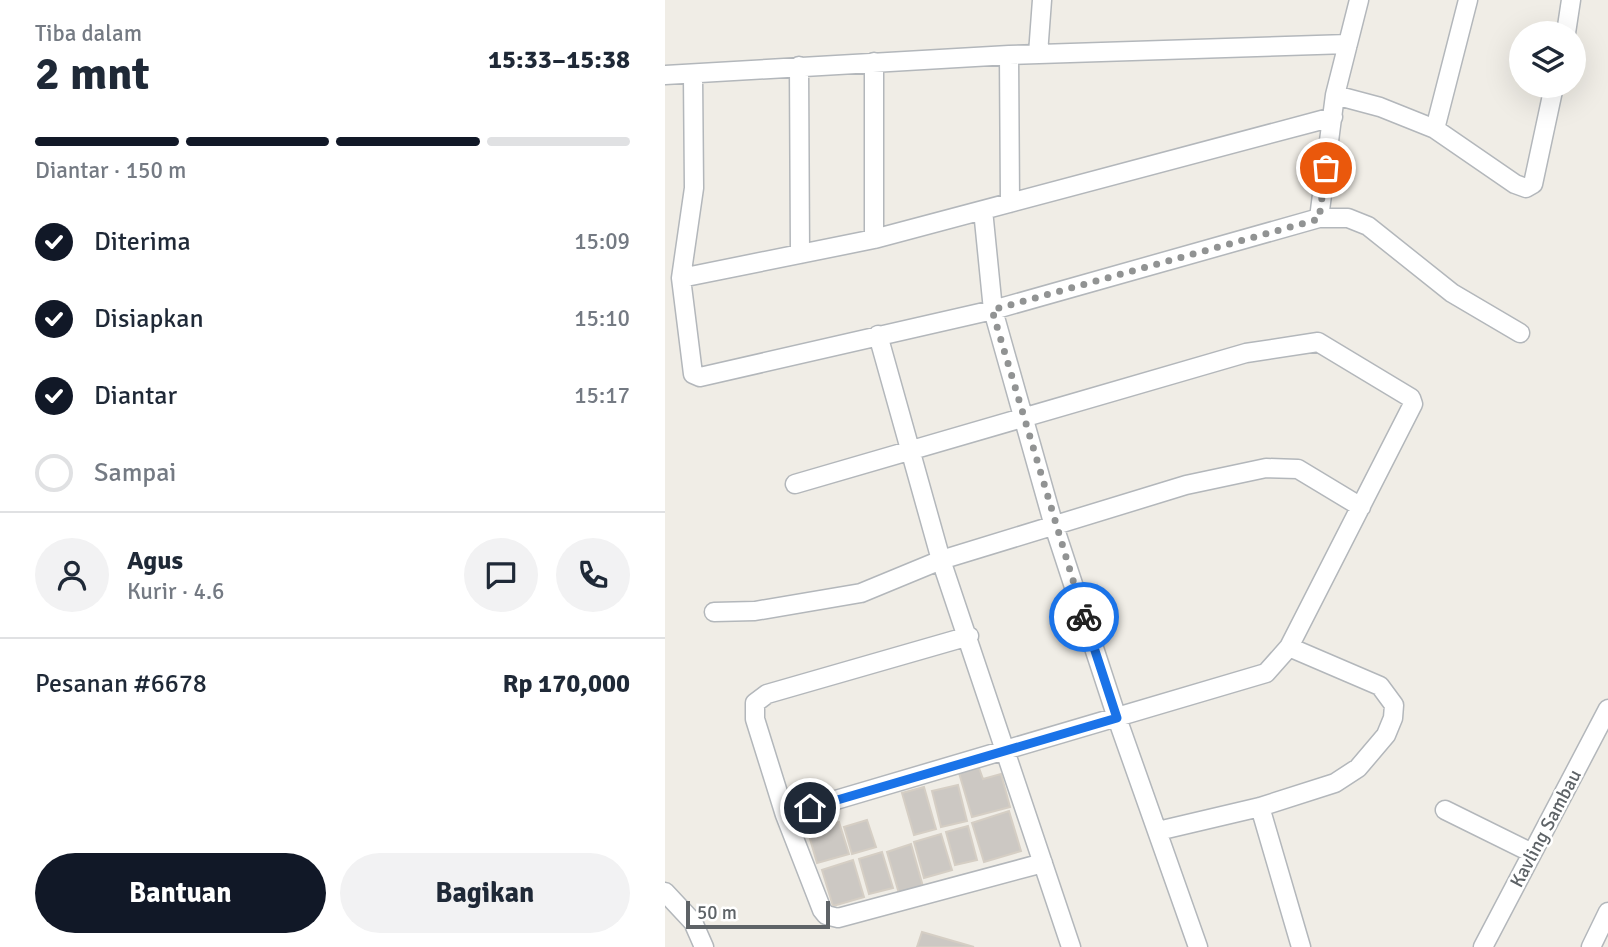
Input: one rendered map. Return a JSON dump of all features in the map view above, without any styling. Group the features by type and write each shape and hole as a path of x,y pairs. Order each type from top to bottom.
{"street":[{"path":"1038,54 1042,0"},
{"path":"1319,219 1335,95 1359,0"},
{"path":"1435,130 1468,0"},
{"path":"1568,21 1571,0"},
{"path":"665,75 693,76 799,66 1009,55 1348,44"},
{"path":"1009,55 1010,203"},
{"path":"874,62 874,239"},
{"path":"799,66 800,254"},
{"path":"693,76 694,188 681,278 693,373 700,377 992,310 1319,219 1348,218 1368,226 1452,293 1520,333"},
{"path":"1335,95 1380,107 1435,130 1515,184 1529,187 1533,184 1551,98"},
{"path":"681,278 874,239 1333,117"},
{"path":"983,210 992,310 1055,526 1117,718 1198,947"},
{"path":"878,335 912,448 941,560 969,636 1071,947"},
{"path":"785,815 1266,673 1289,647 1413,409 1413,401 1318,342 1247,354 912,448 795,484"},
{"path":"714,612 755,611 861,593 941,560 1186,485 1266,468 1298,469 1361,507"},
{"path":"969,636 767,694 755,703 755,719 785,815 822,910 826,915 838,918 1043,863"},
{"path":"1158,831 1260,807 1348,777 1385,735 1393,718 1392,698 1380,685 1289,647"},
{"name":"Kavling Sambau","path":"1483,947 1608,709"},
{"path":"1260,807 1301,947"},
{"path":"1445,810 1532,853"},
{"path":"665,891 693,922 704,947"},
{"path":"1591,947 1608,912"}],"building":[{"path":"979,768 983,779 1001,774 1010,807 972,817 959,773"},
{"path":"958,785 967,821 941,827 932,791"},
{"path":"924,787 936,829 914,835 902,793"},
{"path":"1009,811 1021,851 984,862 972,823"},
{"path":"867,820 876,847 852,854 844,827"},
{"path":"839,822 849,854 817,863 808,832"},
{"path":"968,826 977,860 955,865 946,832"},
{"path":"941,834 952,870 924,878 914,842"},
{"path":"911,844 924,890 900,897 887,852"},
{"path":"882,852 893,888 869,894 859,859"},
{"path":"853,860 864,897 833,906 822,870"},
{"path":"922,932 974,947 917,947"}],"way so far":[{"path":"1084,617 992,310 1319,219 1326,168"}],"route":[{"path":"810,808 1117,718 1084,617"}]}
